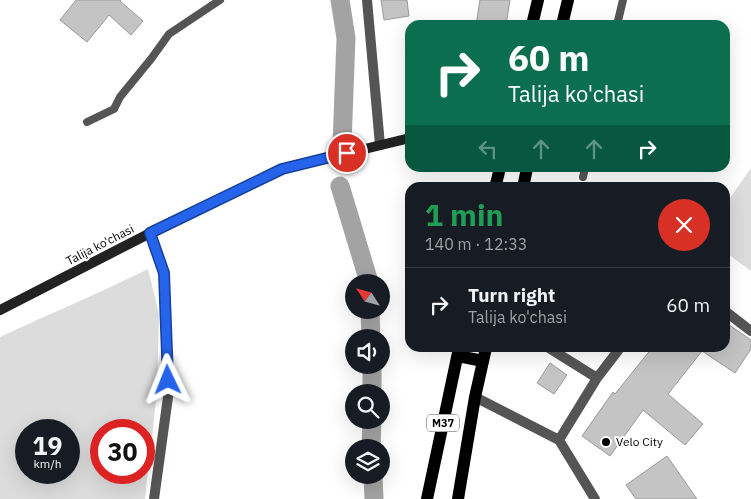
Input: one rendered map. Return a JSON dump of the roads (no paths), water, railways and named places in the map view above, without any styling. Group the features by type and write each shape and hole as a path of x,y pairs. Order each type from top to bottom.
{"main road":[{"path":"533,20 538,0"},
{"path":"563,20 568,0"},
{"path":"458,352 483,361"},
{"name":"M37","path":"427,499 458,352"},
{"name":"M37","path":"458,499 475,397 485,352"}],"street":[{"path":"366,0 380,145"},
{"name":"Talija ko'chasi","path":"0,310 150,233 282,169 405,139"},
{"path":"150,233 164,273 168,397 154,499"},
{"path":"730,315 751,331"},
{"path":"555,352 597,378"},
{"path":"559,440 597,378 617,352"},
{"path":"475,397 559,440 594,499"}],"lane":[{"path":"87,122 114,109 120,97 169,34 220,0"},
{"path":"618,20 623,0"},
{"path":"583,177 584,172"}],"waterway":[{"path":"340,0 346,38 342,145"},
{"path":"340,186 367,274"},
{"path":"370,319 371,329"},
{"path":"372,374 372,384"},
{"path":"371,439 372,429"},
{"path":"373,484 374,499"}],"place":[{"name":"Velo City","path":"606,442"}]}
